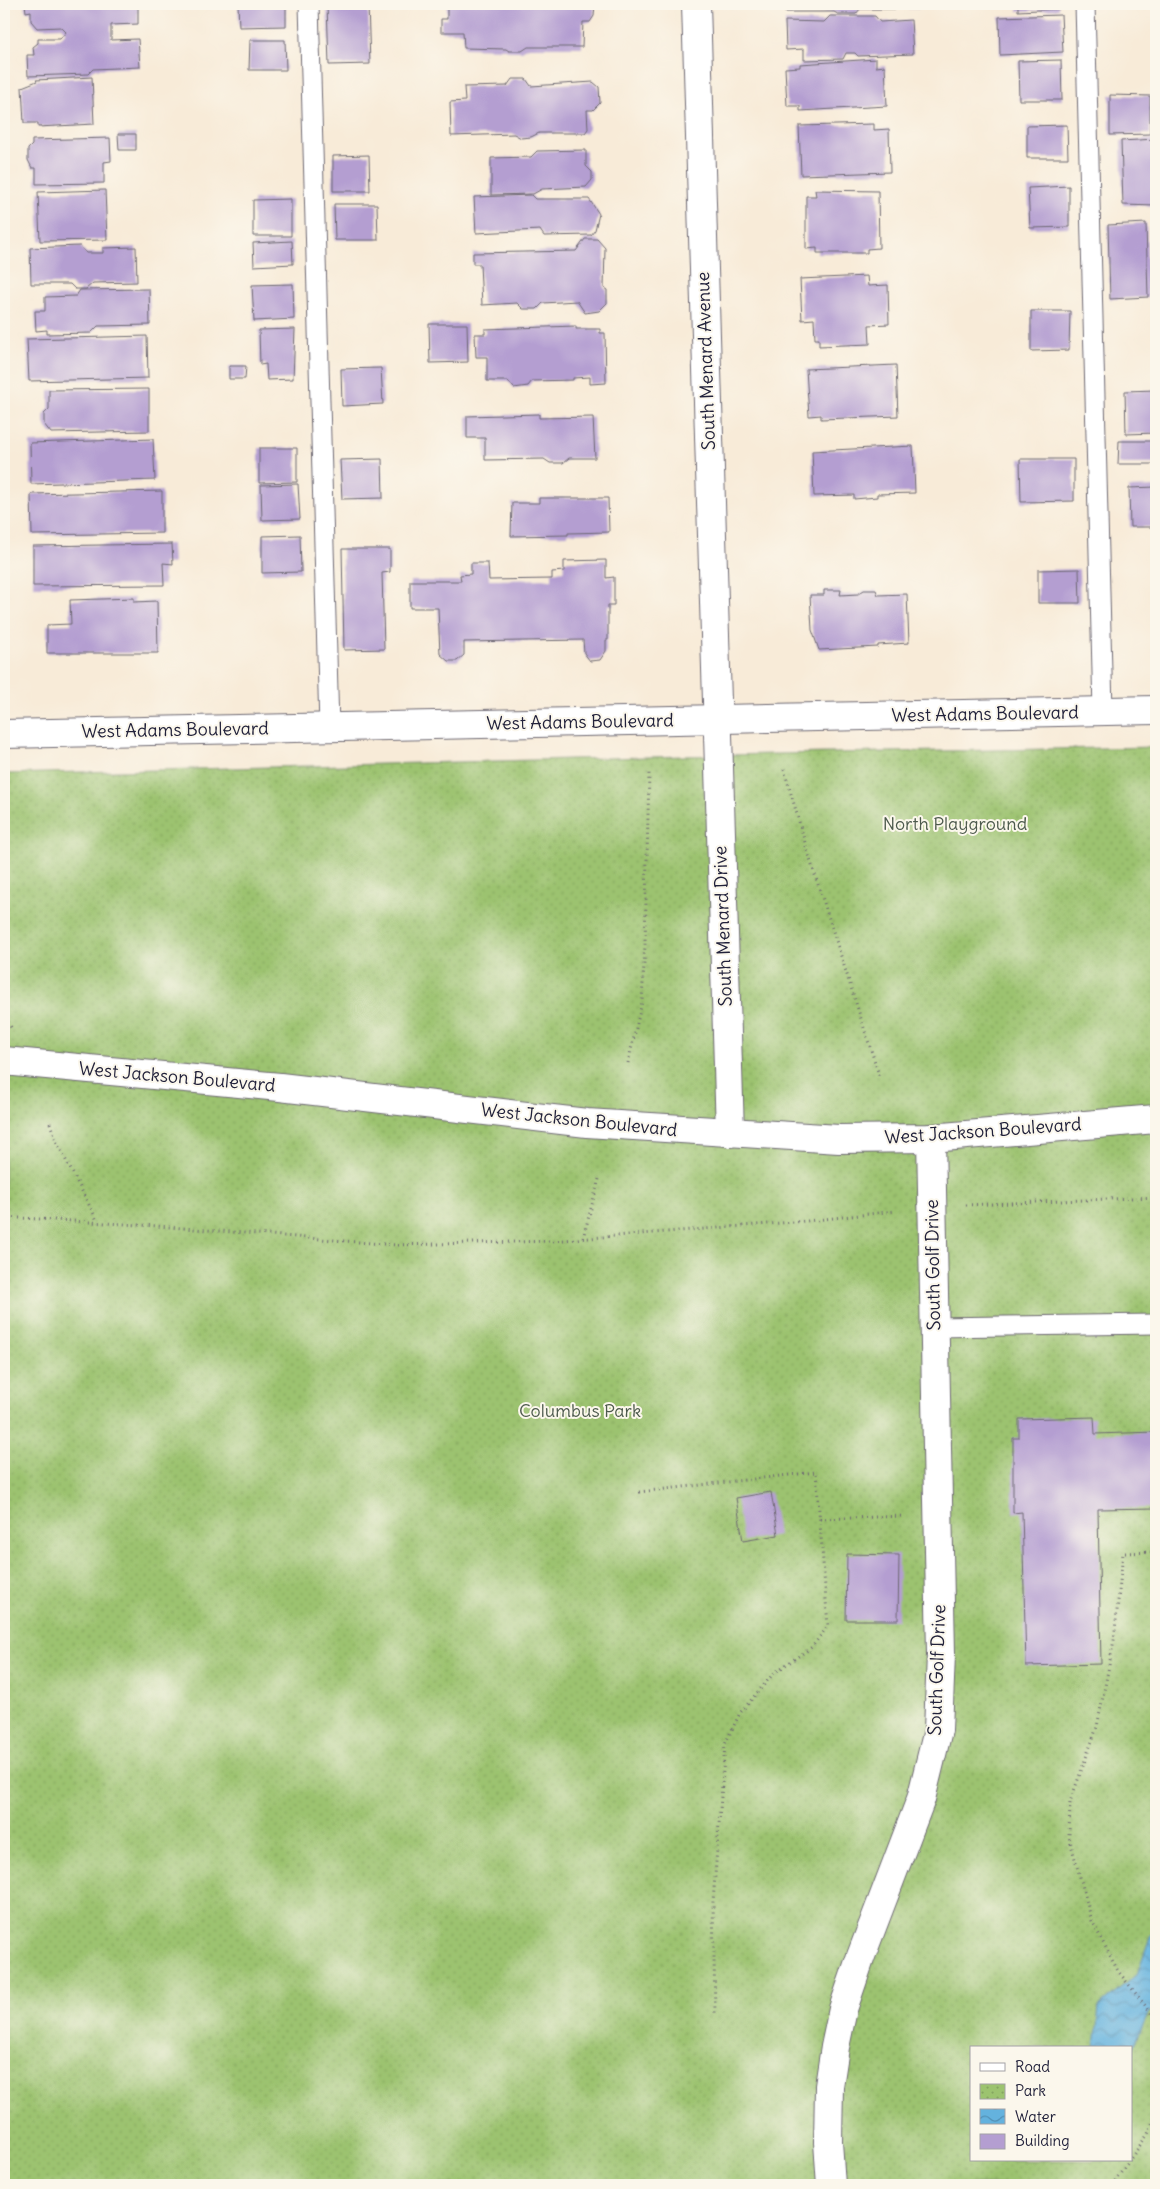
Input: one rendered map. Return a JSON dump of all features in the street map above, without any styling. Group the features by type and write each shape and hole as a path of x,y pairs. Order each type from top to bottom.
{"street":[{"name":"South Menard Avenue","path":"696,4 717,719"},
{"name":"West Adams Boulevard","path":"4,734 1156,710"},
{"name":"South Menard Drive","path":"717,719 730,1133"},
{"name":"West Jackson Boulevard","path":"4,1061 280,1086 587,1123 839,1139 931,1138 1156,1119"},
{"name":"South Golf Drive","path":"831,2185 828,2142 829,2086 834,2047 843,2009 861,1956 921,1799 938,1730 941,1654 931,1138"}],"lane":[{"path":"309,4 329,727"},
{"path":"1084,4 1103,711"},
{"path":"934,1327 1156,1324"}],"path":[{"path":"784,769 808,853 880,1078"},
{"path":"628,1063 642,1002 648,773"},
{"path":"50,1123 98,1223"},
{"path":"583,1238 600,1179"},
{"path":"966,1205 1156,1196"},
{"path":"4,1217 396,1245 583,1238 807,1221 895,1211"},
{"path":"639,1492 816,1472 828,1626 812,1647 774,1673 740,1713 725,1744 712,1902 712,1962 715,2013"},
{"path":"820,1519 938,1514"},
{"path":"1155,2017 1118,1970 1092,1920 1069,1837 1070,1802 1097,1727 1107,1680 1114,1640 1123,1553 1156,1552"},
{"path":"1132,2156 1148,2134 1156,2114"},
{"path":"1112,2185 1128,2162"}],"green space":[{"name":"Columbus Park","path":"1156,747 1156,2185 4,2185 4,774 722,755"}],"water":[{"path":"1156,1932 1156,2011 1149,2012 1132,2052 1132,2046 1095,2046 1099,2006 1137,1974 1151,1934"}],"building":[{"path":"25,4 138,4 138,24 111,25 111,40 138,39 140,67 93,69 88,74 28,76 27,55 34,55 33,47 38,43 38,39 60,39 66,32 61,27 37,28 31,21 31,11 26,12"},
{"path":"238,4 286,4 286,26 239,27"},
{"path":"327,4 368,4 370,64 329,65"},
{"path":"447,4 595,4 594,16 590,22 583,22 582,47 528,47 522,51 509,51 506,49 464,48 463,32 441,32 441,19 447,19"},
{"path":"785,4 919,4 919,9 860,9 856,14 838,14 834,12 785,12"},
{"path":"1018,4 1059,4 1059,9 1018,11"},
{"path":"1061,15 1063,52 1000,55 999,17"},
{"path":"830,16 875,16 880,22 911,20 913,54 858,56 855,53 846,53 843,59 804,60 804,49 786,50 785,21 824,22"},
{"path":"250,40 285,40 286,70 249,70"},
{"path":"876,59 876,67 885,66 887,106 800,111 800,106 787,106 785,68 800,67 800,64"},
{"path":"1061,60 1062,100 1019,100 1018,61"},
{"path":"92,77 94,124 38,127 38,123 24,123 22,87 36,80"},
{"path":"512,79 526,79 531,86 593,82 599,87 600,103 593,110 587,110 588,129 585,133 539,133 531,137 521,138 514,134 451,136 450,102 465,101 464,87 507,86"},
{"path":"1110,95 1150,96 1150,134 1110,135"},
{"path":"874,124 874,130 889,129 890,172 801,175 799,126"},
{"path":"1067,125 1068,158 1027,158 1027,126"},
{"path":"118,134 136,134 136,150 119,150"},
{"path":"110,138 111,161 104,162 104,183 36,184 36,168 32,168 28,160 28,149 32,145 32,140"},
{"path":"1156,139 1156,206 1123,205 1121,141"},
{"path":"586,150 586,166 592,172 592,180 586,187 542,189 533,194 491,195 491,158 531,157 537,151"},
{"path":"369,155 370,191 333,191 333,156"},
{"path":"1069,186 1069,227 1030,228 1028,188"},
{"path":"105,190 107,240 40,241 38,192"},
{"path":"815,190 878,191 879,248 867,249 867,253 817,253 817,248 806,249 806,196 816,196"},
{"path":"531,195 535,199 589,199 599,214 595,230 591,235 544,236 540,230 476,233 474,197"},
{"path":"291,199 291,236 253,236 253,200"},
{"path":"334,204 377,204 378,240 335,240"},
{"path":"1146,223 1148,297 1110,299 1108,225"},
{"path":"585,239 597,239 605,248 604,288 607,290 607,303 599,311 585,313 577,301 543,303 537,309 523,309 517,303 482,305 480,264 473,264 473,253 576,251"},
{"path":"292,241 293,264 254,266 253,243"},
{"path":"80,246 86,253 103,253 103,248 136,247 137,282 93,283 86,289 75,289 70,284 31,284 30,248"},
{"path":"867,276 868,286 888,285 889,324 869,325 870,344 819,346 819,339 815,339 814,319 802,320 800,279"},
{"path":"293,284 294,319 254,321 252,285"},
{"path":"149,289 150,325 98,326 91,333 47,334 47,330 36,331 35,311 45,311 45,297 76,296 80,290"},
{"path":"1031,311 1070,311 1069,350 1031,351"},
{"path":"429,324 467,324 468,362 430,363"},
{"path":"576,326 576,329 600,329 600,333 605,333 606,383 590,384 590,377 573,378 573,380 532,381 528,386 514,388 508,381 487,381 487,357 476,357 475,334 485,334 485,329"},
{"path":"295,329 293,379 267,380 266,364 260,365 259,330"},
{"path":"147,336 148,378 29,381 27,339"},
{"path":"896,365 898,416 821,419 821,415 809,416 806,369"},
{"path":"229,366 246,366 245,379 229,379"},
{"path":"381,368 383,404 342,406 341,369"},
{"path":"149,389 149,431 51,433 44,424 44,414 49,409 49,390"},
{"path":"1156,390 1156,433 1126,434 1125,391"},
{"path":"539,414 539,418 593,417 595,458 569,458 563,463 550,463 544,459 485,460 485,438 467,438 467,416"},
{"path":"153,439 155,480 31,484 30,443"},
{"path":"1119,441 1156,441 1156,464 1118,464"},
{"path":"913,446 915,493 877,494 877,497 854,499 854,495 814,496 812,451"},
{"path":"259,448 297,448 297,482 259,483"},
{"path":"382,459 383,498 342,499 340,460"},
{"path":"1020,459 1074,459 1074,501 1021,502"},
{"path":"298,484 300,519 262,520 261,485"},
{"path":"1156,487 1156,527 1130,527 1129,488"},
{"path":"162,491 162,533 32,535 31,494"},
{"path":"539,498 608,498 609,532 511,536 512,503 539,503"},
{"path":"300,535 301,572 262,573 262,536"},
{"path":"172,544 173,564 163,563 164,585 33,586 33,546"},
{"path":"342,549 390,549 390,572 382,573 384,649 344,650"},
{"path":"606,560 606,578 614,577 614,605 608,605 608,640 606,640 606,651 600,660 590,661 584,653 583,640 464,642 464,655 457,661 448,661 440,654 438,608 410,608 410,581 461,581 460,575 471,574 471,563 488,563 489,580 552,579 552,572 564,571 564,561"},
{"path":"1079,569 1080,603 1038,603 1038,570"},
{"path":"824,590 841,590 840,595 858,594 864,590 876,590 878,595 907,594 909,643 878,645 878,647 819,650 812,630 810,595 824,595"},
{"path":"134,598 134,602 157,601 158,653 47,653 47,625 71,624 70,600"},
{"path":"1094,1417 1095,1434 1156,1432 1156,1508 1098,1509 1101,1664 1026,1666 1022,1512 1013,1513 1013,1438 1019,1438 1019,1419"},
{"path":"771,1492 778,1535 743,1541 736,1498"},
{"path":"847,1554 899,1555 898,1620 846,1620"}],"park label":[{"name":"North Playground","path":"955,824"}]}
